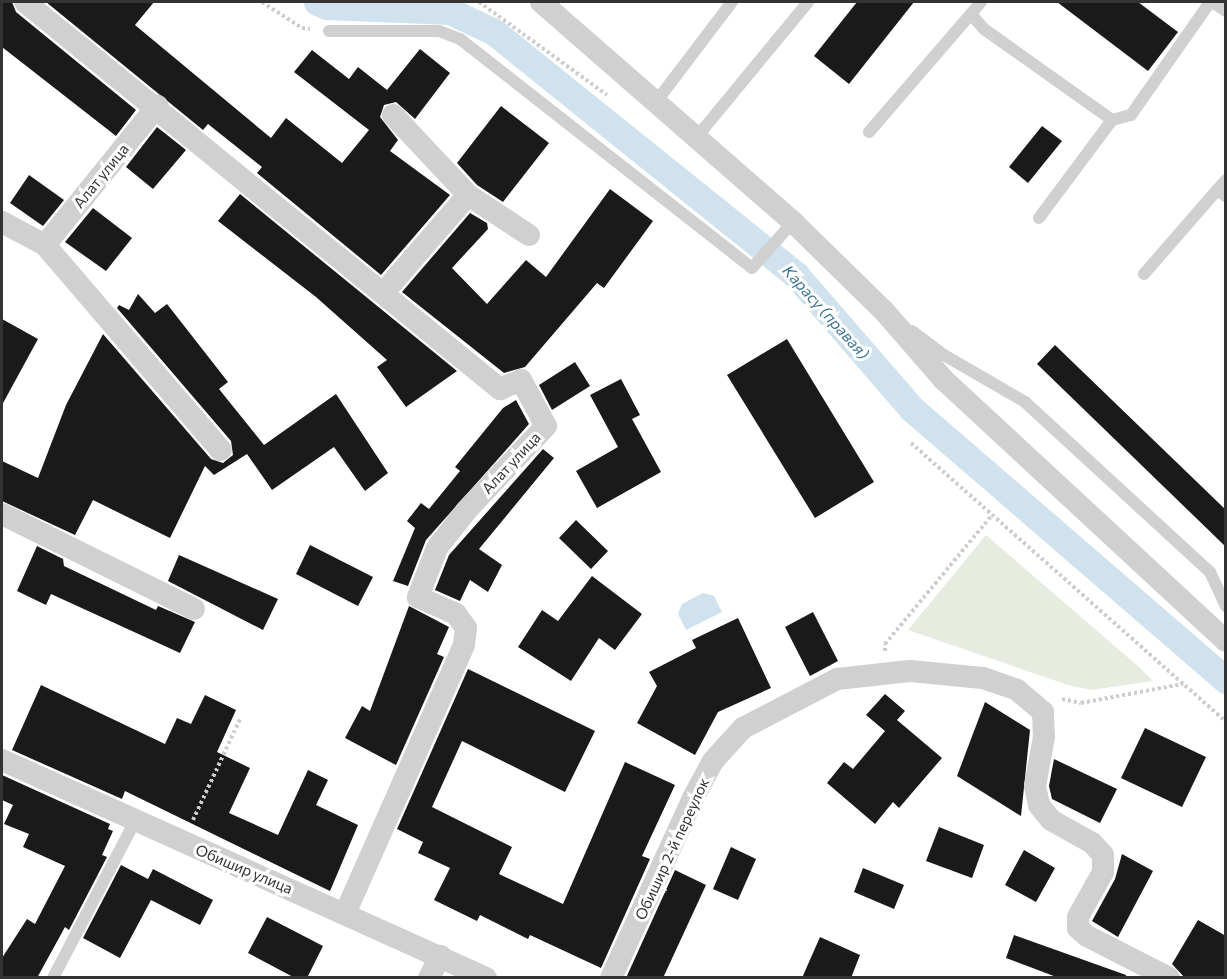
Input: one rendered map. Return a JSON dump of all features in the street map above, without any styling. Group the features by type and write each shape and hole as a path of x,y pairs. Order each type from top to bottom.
{"street":[{"name":"Алат улица","path":"25,2 385,291 500,389 521,380 546,426 437,548 418,597 456,614 466,628 464,645 345,913"},
{"path":"541,2 793,222 885,311 944,380 1226,641"},
{"name":"Алат улица","path":"45,245 157,106"},
{"path":"393,115 468,195 528,235"},
{"path":"385,291 468,195"},
{"path":"2,222 45,245 221,450"},
{"path":"2,514 194,609"},
{"name":"Обишир 2-й переулок","path":"611,978 713,760 743,728 837,679 910,671 983,678 1017,690 1043,712 1044,737 1035,786 1039,805 1051,820 1092,843 1103,855 1104,872 1078,916 1078,928 1087,936 1169,978"},
{"name":"Обишир улица","path":"2,760 135,822 345,913 486,978"},
{"path":"429,978 440,957"}],"lane":[{"path":"656,102 732,2"},
{"path":"696,138 808,2"},
{"path":"869,132 981,2"},
{"path":"1039,218 1112,120 1131,114 1211,2 1226,11"},
{"path":"971,14 984,29 1112,120"},
{"path":"329,31 439,31 460,39 752,268 793,222"},
{"path":"1144,274 1221,193 1226,180"},
{"path":"885,311 944,355 1024,402 1210,572 1226,607"},
{"path":"53,978 135,822"}],"path":[{"path":"262,2 302,27 329,31"},
{"path":"479,2 612,98"},
{"path":"911,443 1226,722"},
{"path":"887,673 885,644 992,514"},
{"path":"1059,699 1081,703 1183,684"},
{"path":"183,842 240,719"}],"shaded area":[{"path":"986,535 1153,681 1091,690 1068,685 908,630"}],"water":[{"path":"703,593 714,596 722,612 686,630 678,614 682,604"}],"building":[{"path":"2,2 12,2 16,12 136,110 116,136 2,47"},
{"path":"46,2 154,2 135,25 271,138 286,118 342,163 369,130 294,72 312,50 349,79 358,67 387,90 420,49 450,73 415,119 396,102 384,105 380,117 398,140 390,151 450,195 381,275 257,173 262,167 208,124 203,130"},
{"path":"857,2 914,2 849,84 814,56"},
{"path":"1057,2 1138,2 1178,32 1148,71"},
{"path":"501,106 549,143 503,202 477,185 457,163"},
{"path":"1042,126 1062,141 1028,183 1009,167"},
{"path":"157,127 186,150 153,189 126,167"},
{"path":"29,175 64,200 43,226 10,203"},
{"path":"610,189 653,221 604,288 597,283 525,367 504,373 402,292 470,213 487,223 488,229 452,268 487,304 526,260 546,277"},
{"path":"240,194 457,371 406,407 377,367 387,360 316,297 218,221"},
{"path":"93,208 132,238 106,271 65,242"},
{"path":"138,294 155,313 167,304 228,382 219,389 264,445 336,394 388,473 365,491 334,447 272,490 247,454 214,475 205,466 170,538 93,500 75,535 2,501 2,461 38,478 66,405 103,334 211,459 223,463 233,455 231,441 117,308 119,305 129,310"},
{"path":"2,319 38,339 2,405"},
{"path":"787,339 874,482 815,518 727,375"},
{"path":"1055,345 1226,510 1226,547 1037,364"},
{"path":"575,362 590,386 552,410 539,385"},
{"path":"621,379 640,415 632,419 661,472 597,508 576,471 618,447 590,395"},
{"path":"516,400 529,424 426,540 408,586 393,581 415,528 407,521 421,503 429,509 460,471 455,467 503,408"},
{"path":"543,449 554,458 479,549 502,565 488,592 470,580 460,601 435,590 449,555"},
{"path":"576,520 608,551 591,569 559,538"},
{"path":"310,545 373,577 358,606 296,574"},
{"path":"37,546 63,559 64,566 156,610 158,606 195,622 180,653 51,594 46,605 17,591"},
{"path":"179,555 278,599 263,630 168,581"},
{"path":"592,576 642,614 615,650 599,638 571,681 518,647 542,610 558,621"},
{"path":"409,606 449,627 437,654 444,657 396,765 345,738 362,706 370,711"},
{"path":"813,612 838,661 810,676 785,627"},
{"path":"738,618 771,688 718,712 695,755 637,723 657,686 649,672 696,648 692,640"},
{"path":"468,669 595,731 565,792 462,741 432,807 512,847 499,874 563,904 625,762 675,785 642,856 650,859 601,968 530,935 528,939 480,915 477,921 434,900 450,868 418,853 423,842 397,829"},
{"path":"41,685 165,744 177,718 191,724 205,695 236,710 217,752 250,768 229,813 278,835 308,770 328,780 316,805 358,825 330,891 125,791 122,799 12,750"},
{"path":"885,694 905,711 897,720 942,758 899,808 893,802 875,824 827,783 844,762 853,769 885,731 866,715"},
{"path":"985,702 1030,730 1021,816 957,776"},
{"path":"1145,728 1206,757 1182,807 1121,778"},
{"path":"1054,759 1117,789 1100,823 1052,799 1049,786"},
{"path":"2,775 110,824 108,829 113,831 102,855 107,857 69,930 65,927 37,978 2,978 2,958 27,919 35,924 65,866 23,847 29,834 4,824 13,805 2,800"},
{"path":"939,827 984,845 972,878 926,861"},
{"path":"731,847 756,859 738,900 713,889"},
{"path":"1024,850 1055,868 1036,902 1005,885"},
{"path":"1122,854 1153,871 1118,937 1092,921 1115,879"},
{"path":"121,865 148,879 153,869 213,900 200,925 151,900 120,958 83,938"},
{"path":"863,868 904,885 894,909 854,892"},
{"path":"675,870 706,885 663,978 626,978"},
{"path":"267,917 323,946 307,978 295,978 248,953"},
{"path":"1198,920 1226,936 1226,978 1185,978 1172,964"},
{"path":"1014,935 1126,975 1126,978 1059,978 1006,958"},
{"path":"820,937 860,955 851,978 802,978"}],"waterway":[{"name":"Карасу (правая)","path":"317,2 327,6 450,11 494,32 796,275 912,409 1226,680"}]}
